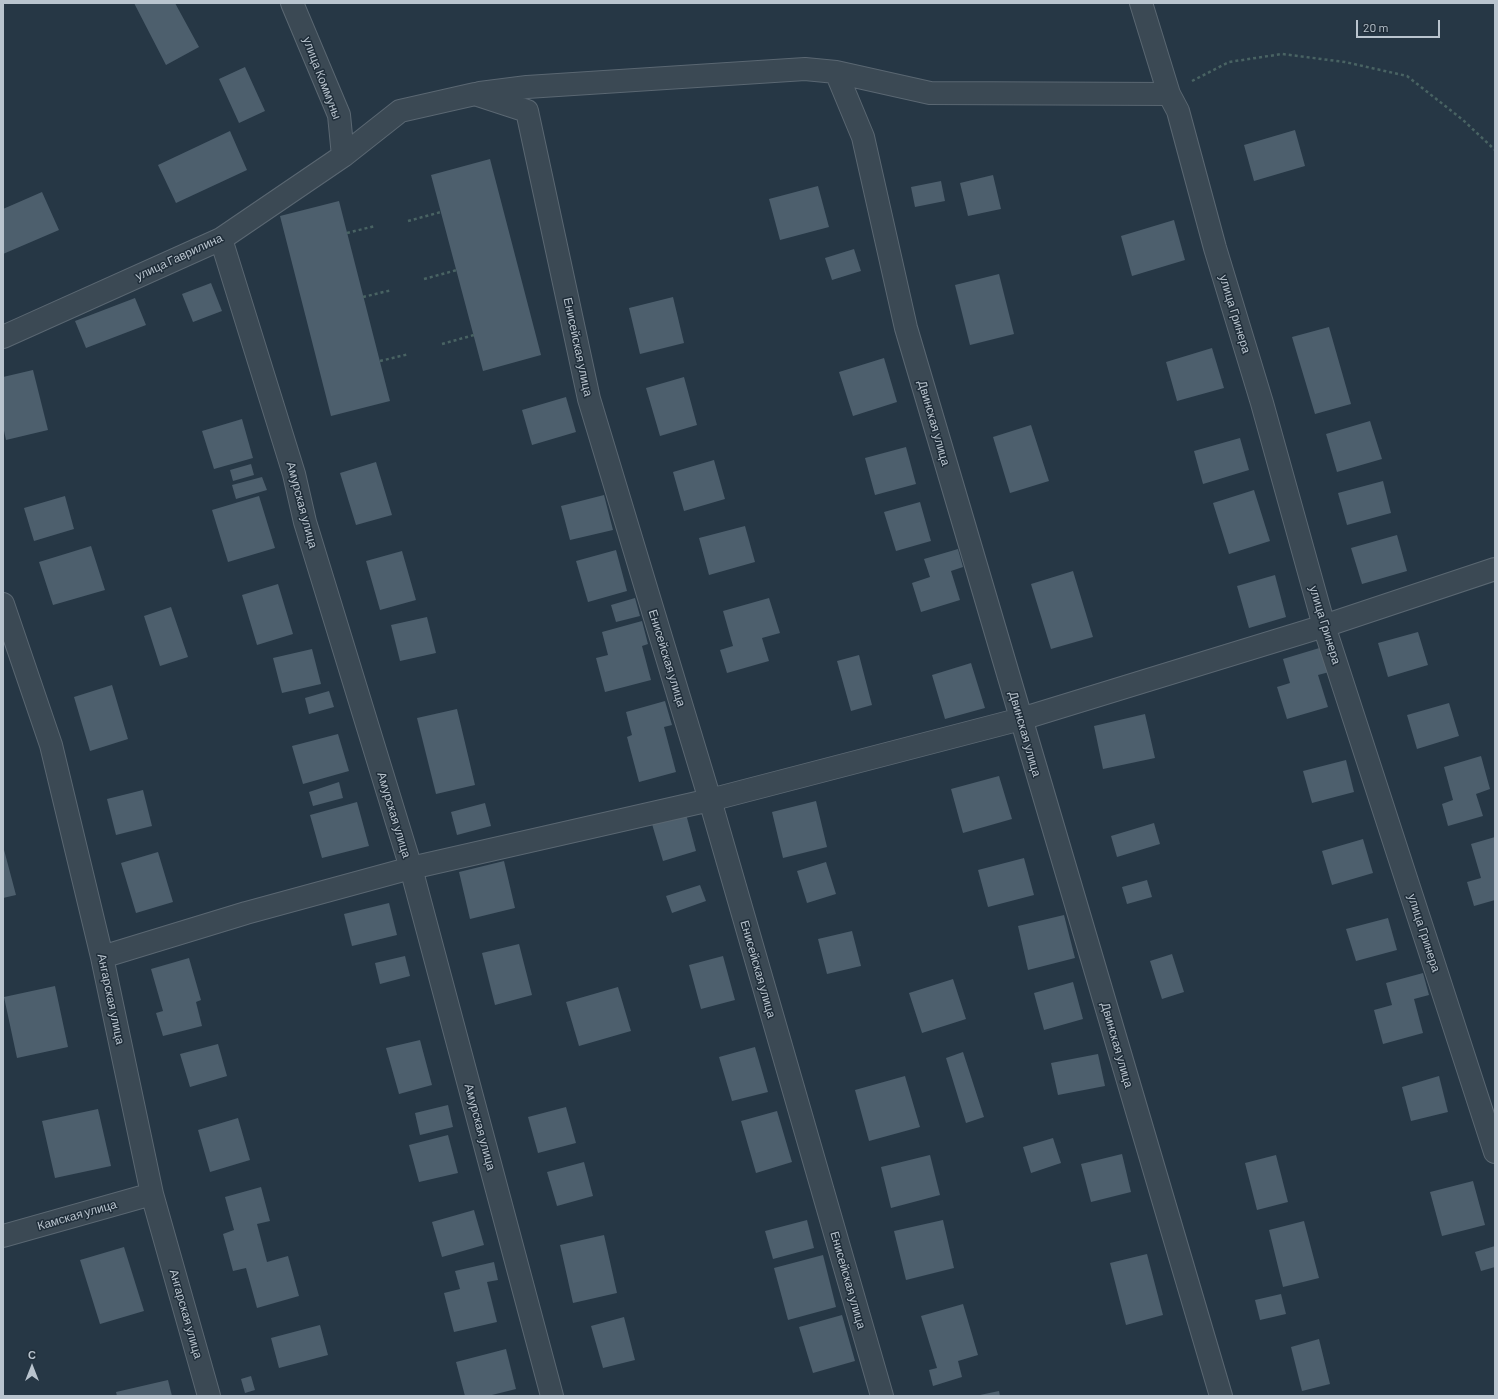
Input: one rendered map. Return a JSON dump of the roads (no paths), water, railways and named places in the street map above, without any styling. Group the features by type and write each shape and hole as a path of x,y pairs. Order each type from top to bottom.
{"street":[{"name":"улица Коммуны","path":"292,3 339,115 343,156"},
{"name":"улица Гринера","path":"1141,3 1174,102 1215,248 1262,403 1324,626 1495,1152"},
{"path":"343,156 400,111 475,94 527,87 805,70 836,72 930,93 1174,102"},
{"name":"Двинская улица","path":"836,72 863,137 906,328 1221,1396"},
{"name":"Енисейская улица","path":"475,94 527,111 589,399 710,800 882,1396"},
{"name":"улица Гаврилина","path":"3,337 221,239 343,156"},
{"name":"Амурская улица","path":"221,239 294,474 305,522 411,868 552,1396"},
{"path":"102,957 239,916 411,868 710,800 1021,719 1324,626 1495,569"},
{"name":"Ангарская улица","path":"3,604 52,745 102,957 152,1194 209,1396"},
{"name":"Камская улица","path":"3,1236 152,1194"}]}
